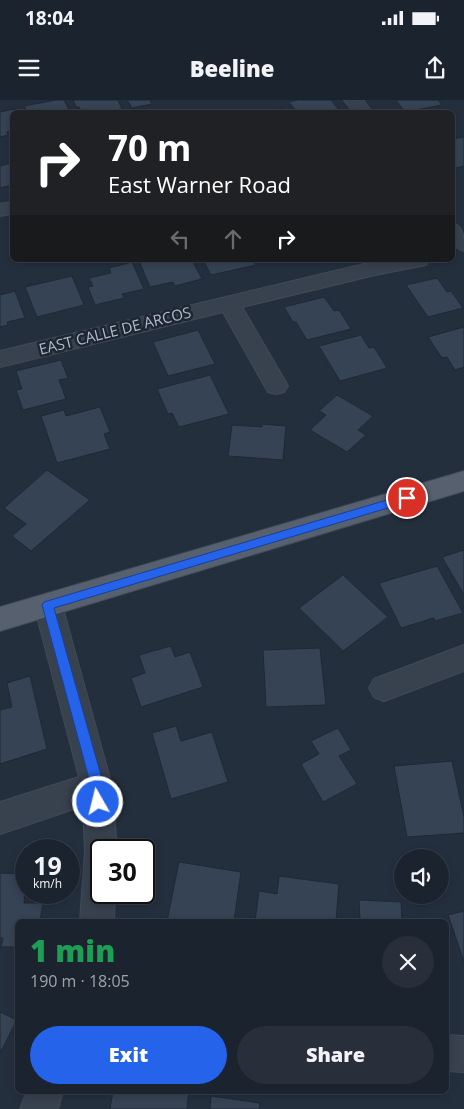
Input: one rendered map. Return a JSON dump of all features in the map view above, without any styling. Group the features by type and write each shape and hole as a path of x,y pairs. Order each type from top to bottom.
{"main road":[{"path":"0,619 464,481"}],"street":[{"path":"353,100 361,110"},
{"path":"455,233 464,244"},
{"name":"EAST CALLE DE ARCOS","path":"0,359 229,302 374,268 408,262"},
{"path":"229,302 276,386"},
{"path":"48,605 97,786 100,839"},
{"path":"384,688 464,658"},
{"path":"0,818 97,786"},
{"path":"97,919 98,904"},
{"path":"449,1053 464,1054"},
{"path":"39,1109 44,1094"}],"building":[{"path":"64,100 69,110 26,110 24,106"},
{"path":"73,100 118,100 122,109 81,110 79,107 76,107"},
{"path":"127,100 153,100 150,101 152,104 132,108"},
{"path":"298,100 331,100 339,110 295,110 289,102"},
{"path":"396,100 438,100 442,105 416,110 404,110"},
{"path":"14,109 14,110 10,110 10,131 7,132 8,135 0,137 0,112"},
{"path":"464,137 464,166 455,168 455,138"},
{"path":"10,164 10,186 0,188 0,166"},
{"path":"132,262 144,289 122,294 124,298 95,305 88,287 93,286 89,278 111,273 109,268"},
{"path":"139,262 193,262 202,279 175,286 173,282 150,287"},
{"path":"204,262 254,262 256,265 211,275"},
{"path":"72,276 84,305 37,317 25,287"},
{"path":"437,278 447,292 451,291 463,308 428,317 406,285"},
{"path":"15,291 25,318 7,322 8,325 0,327 0,295"},
{"path":"324,297 334,311 339,310 351,329 307,340 284,307"},
{"path":"464,327 464,367 455,370 447,357 442,358 428,337"},
{"path":"198,330 215,364 168,376 153,342"},
{"path":"361,335 369,348 374,347 387,368 340,381 319,346"},
{"path":"61,360 68,378 59,380 66,399 23,410 16,390 22,389 16,371"},
{"path":"210,375 229,414 179,427 172,413 168,414 157,389"},
{"path":"337,395 373,416 358,430 366,435 347,452 310,430 326,415 319,411"},
{"path":"100,407 110,432 104,434 110,449 57,463 41,416 64,410 66,416"},
{"path":"262,424 286,426 283,460 228,456 232,425 262,427"},
{"path":"47,470 90,500 31,551 12,536 26,524 4,508"},
{"path":"464,550 464,595 442,557"},
{"path":"437,566 463,613 435,621 434,618 401,628 379,583"},
{"path":"343,575 388,617 343,651 299,608"},
{"path":"171,646 175,657 190,652 203,687 141,707 131,678 145,673 139,655"},
{"path":"320,648 326,705 266,707 263,650"},
{"path":"30,676 47,749 0,764 0,710 12,707 7,683"},
{"path":"176,726 181,741 212,732 228,782 171,799 152,733"},
{"path":"338,728 351,750 339,756 357,784 323,802 301,764 319,754 311,741"},
{"path":"452,761 464,817 464,833 407,837 394,766"},
{"path":"179,862 241,872 234,919 167,919"},
{"path":"0,873 15,874 15,904 43,904 40,919 15,919 15,947 1,947 3,938 0,938"},
{"path":"279,876 339,884 336,919 255,919 259,891 277,894"},
{"path":"359,900 394,902 394,904 401,904 402,919 360,919"},
{"path":"464,911 464,962 448,915"},
{"path":"0,1012 15,1019 15,1024 0,1053"},
{"path":"112,1094 189,1094 187,1109 110,1109"},
{"path":"211,1096 260,1103 259,1109 210,1109"}],"route":[{"path":"98,802 97,786 48,605 407,498"}]}
